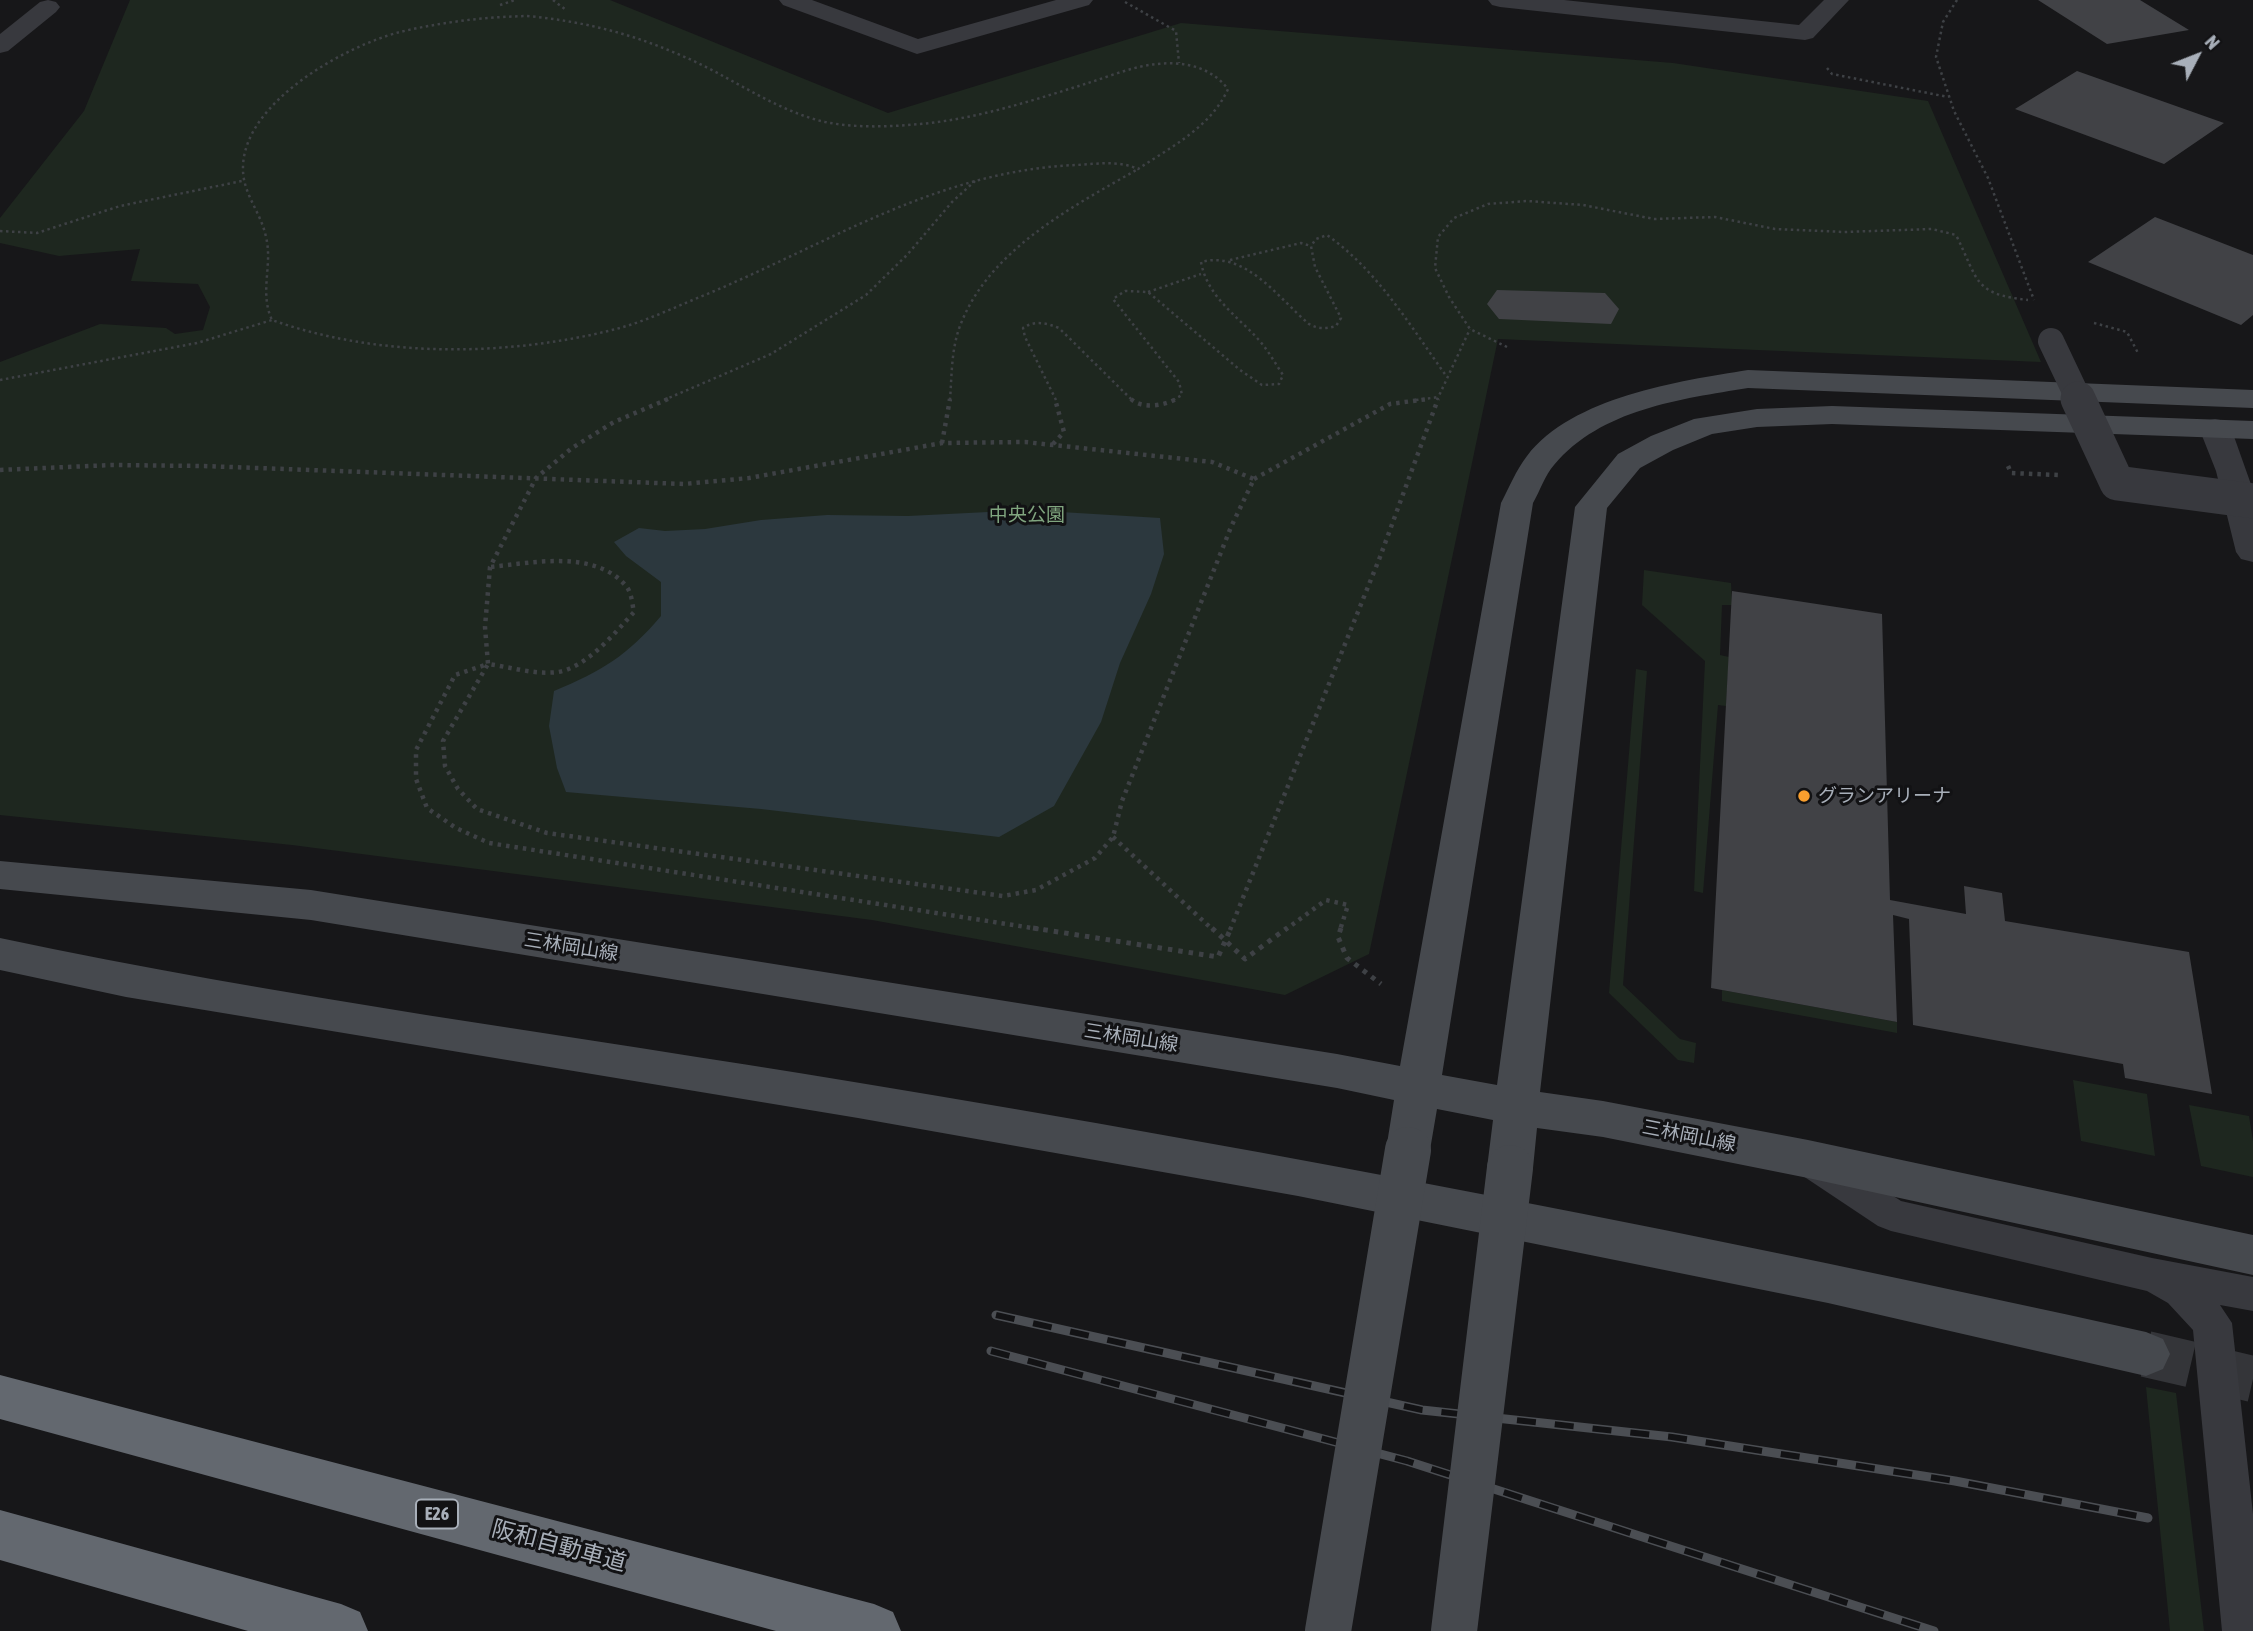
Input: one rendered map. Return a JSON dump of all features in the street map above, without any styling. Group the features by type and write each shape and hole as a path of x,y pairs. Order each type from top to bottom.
{"highway":[{"name":"阪和自動車道","path":"0,1396 874,1631"},
{"path":"0,1535 341,1631"}],"street":[{"path":"791,0 918,47 1081,0"},
{"path":"1500,0 1805,33 1837,0"},
{"path":"0,46 48,7"},
{"path":"2051,341 2116,483 2253,501"},
{"path":"1328,1631 1517,503 1540,460 1565,439 1614,409 1680,390 1748,379 2253,399"},
{"path":"1454,1631 1591,507 1629,461 1662,443 1705,426 1757,418 1832,415 2253,430"},
{"path":"2215,428 2232,471 2253,552"},
{"name":"三林岡山線","path":"0,875 311,905 1420,1086 1516,1107 1603,1119 1808,1159 2253,1255"},
{"path":"0,954 126,981 858,1100 1298,1177 1828,1283 2146,1354"}],"lane":[{"path":"1808,1159 1891,1215 2152,1275 2253,1294"},
{"path":"2152,1275 2182,1292 2212,1323 2244,1631"}],"path":[{"path":"515,0 493,7 518,6"},
{"path":"552,0 567,10 554,8"},
{"path":"1121,0 1176,31 1178,63"},
{"path":"1957,0 1943,22 1936,57 1948,97 1988,178 2051,341"},
{"path":"272,320 264,306 268,240 242,181 245,145 254,126 287,91 307,76 399,32 442,18"},
{"path":"615,25 698,62 775,103 816,118 845,124 897,127 969,118 1154,64 1178,63 1211,72 1223,81 1228,89 1225,99 1172,147 1057,215 994,269 962,320 953,353 950,400 942,443"},
{"path":"1825,66 1832,74 1948,97"},
{"path":"0,380 197,343 272,320 307,333 413,348 509,347 592,334 617,329 659,314 723,288 894,207 976,180 1055,166 1124,163 1138,169"},
{"path":"976,180 952,202 907,255 866,295 771,354 614,422 572,448 536,478 490,567 485,627 488,664 443,741 445,766 458,789 477,809 547,833 1003,896 1036,890 1095,858 1113,837 1132,776 1231,527 1254,479 1390,404 1439,397"},
{"path":"0,231 37,233 120,206 242,181"},
{"path":"1507,348 1471,329 1449,298 1435,268 1438,237 1454,218 1488,204 1527,201 1583,205 1654,219 1714,217 1775,229 1844,232 1933,229 1956,235 1982,288 1999,297 2034,301"},
{"path":"1148,292 1240,370 1262,385 1279,384 1283,375 1265,347 1211,289 1201,274 1200,262 1212,257 1230,261 1248,272 1312,326 1325,329 1336,326 1341,318 1315,267 1311,246 1316,239 1327,235 1341,243 1371,276 1448,378"},
{"path":"1230,261 1301,243 1311,246"},
{"path":"1053,444 1064,432 1061,418 1052,391 1035,363 1023,328 1029,323 1047,323 1059,328 1135,403 1168,403 1182,396 1179,382 1113,299 1119,292 1130,289 1148,292 1201,274"},
{"path":"490,567 575,562 609,573 628,588 634,612 617,632 591,654 561,673 488,664 456,675 416,750 416,779 427,808 456,828 489,843 1218,957 1380,557 1439,397 1471,329"},
{"path":"0,470 139,465 536,478 619,484 684,484 736,479 942,443 1053,444 1212,462 1254,479"},
{"path":"1113,837 1245,959 1326,901 1348,905 1338,937 1347,958 1381,984"}],"green space":[{"name":"中央公園","path":"130,0 610,0 888,113 1181,23 1673,63 1928,101 2041,362 1498,339 1369,954 1285,995 872,920 292,845 0,815 0,362 100,324 166,328 175,334 203,330 210,307 198,284 131,281 140,249 59,256 0,243 0,218 84,111"},
{"path":"1644,570 1731,583 1732,605 1722,605 1720,655 1729,657 1726,706 1718,705 1703,893 1694,891 1705,661 1642,605"},
{"path":"1636,669 1647,671 1623,985 1680,1039 1696,1043 1694,1063 1678,1060 1609,993"},
{"path":"1722,990 1897,1022 1897,1033 1722,1001"},
{"path":"2073,1080 2147,1094 2155,1156 2081,1141"},
{"path":"2189,1105 2249,1116 2253,1141 2253,1177 2201,1166"},
{"path":"2146,1387 2176,1393 2204,1631 2170,1631"}],"shaded area":[{"path":"1028,510 1160,518 1164,554 1151,594 1120,663 1101,722 1054,806 999,837 761,809 566,792 557,768 549,726 554,691 613,661 637,642 661,616 661,582 626,556 614,542 639,528 665,531 705,529 761,520 827,515 908,516"}],"building":[{"path":"2038,0 2140,0 2189,30 2107,44"},
{"path":"2077,71 2224,123 2164,164 2015,109"},
{"path":"2155,217 2253,255 2253,315 2241,325 2088,262"},
{"path":"1497,290 1605,293 1619,309 1611,324 1499,319 1487,304"},
{"name":"グランアリーナ","path":"1732,591 1882,614 1890,900 1966,914 1964,886 2002,893 2005,921 2189,952 2212,1094 2125,1078 2123,1064 1913,1025 1909,919 1893,915 1897,1022 1711,988"}],"tunnel":[{"path":"2146,1354 2253,1379"}],"railway":[{"path":"996,1315 1422,1410 1672,1437 1955,1481 2148,1518"},
{"path":"991,1351 1407,1461 1934,1631"}],"place":[{"name":"グランアリーナ","path":"1804,796"}]}
